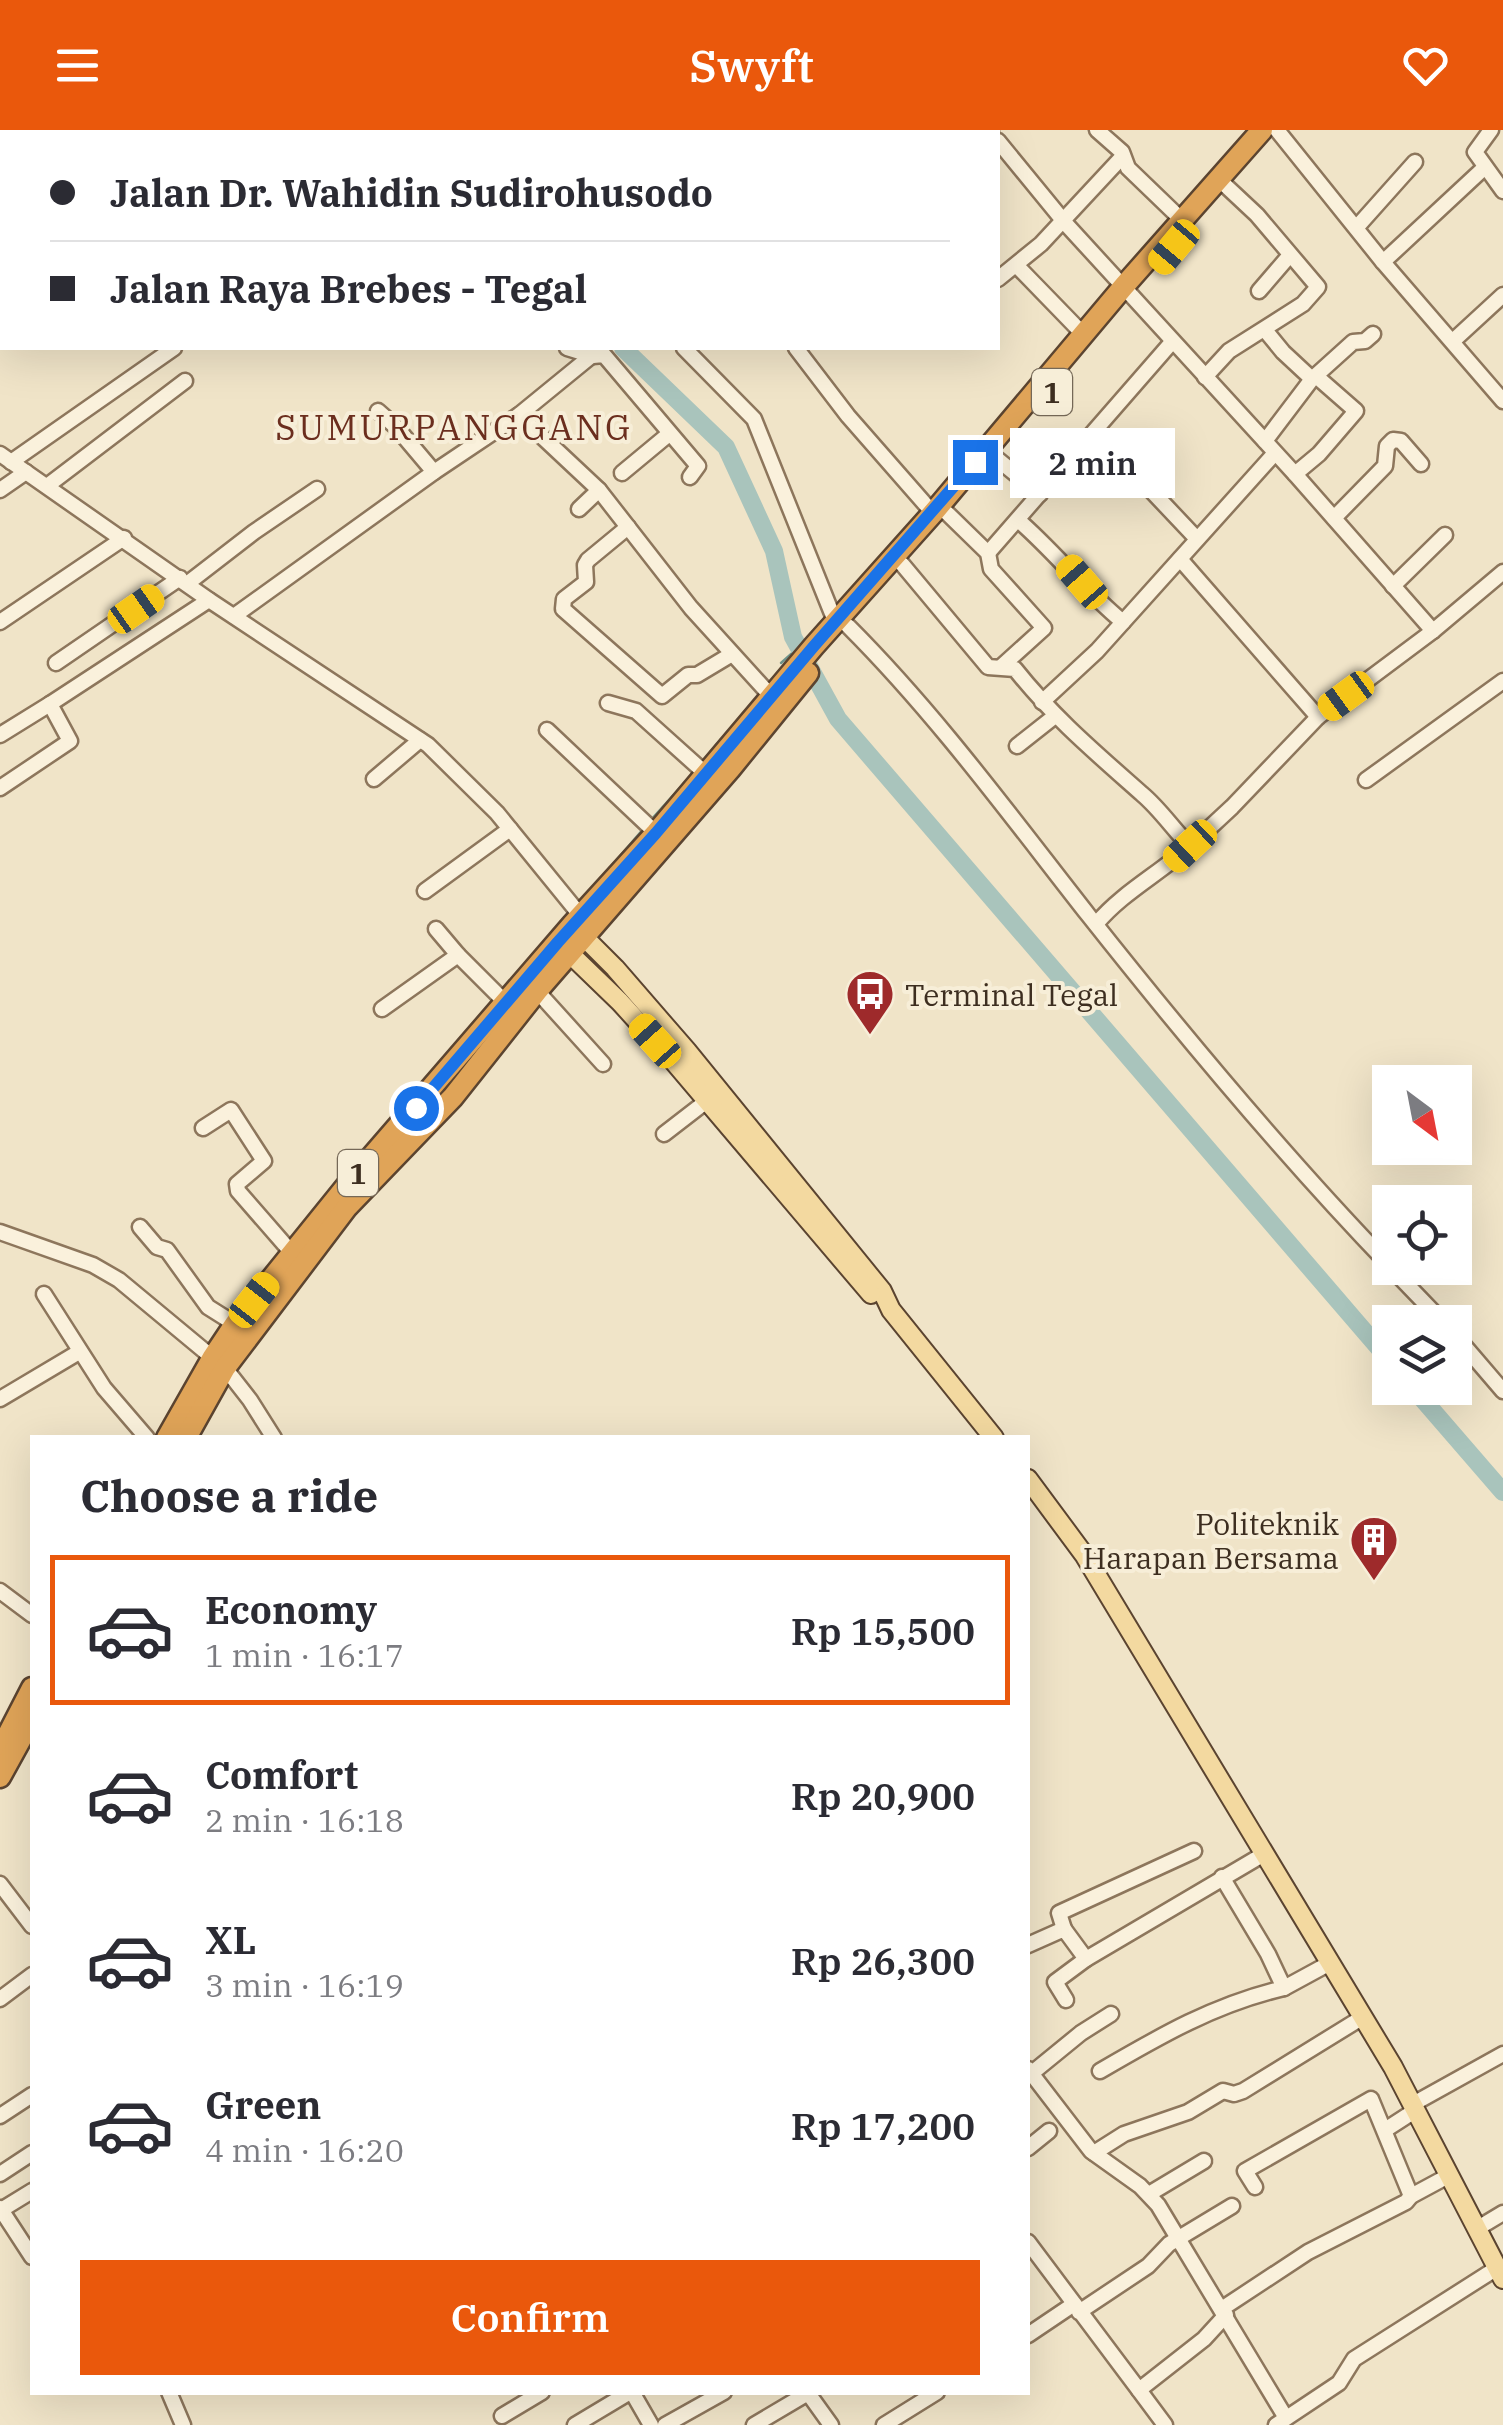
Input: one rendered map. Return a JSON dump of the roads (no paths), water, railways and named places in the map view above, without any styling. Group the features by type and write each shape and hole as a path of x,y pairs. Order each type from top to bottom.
{"highway":[{"name":"1","path":"187,1435 235,1324 501,998 576,928 940,513 996,458 1182,221 1262,130"},
{"name":"1","path":"842,624 902,564 1084,335 1277,130"},
{"name":"1","path":"169,1435 219,1362 347,1207 453,1097 536,991 649,826 699,768 781,692"},
{"path":"0,1750 30,1692"},
{"path":"0,1777 30,1723"}],"main road":[{"path":"576,928 662,1035 882,1290 891,1310 992,1435"},
{"path":"662,1035 708,1100 835,1256 874,1298 891,1310"},
{"path":"1030,1482 1085,1556 1264,1854 1324,1967 1363,2017 1415,2107 1500,2273"}],"street":[{"path":"1097,130 1117,136 1128,168 1182,221"},
{"path":"1277,130 1383,262 1503,400"},
{"path":"1491,130 1474,152 1503,191"},
{"path":"1000,143 1064,222 1434,631"},
{"path":"1000,278 1064,222 1124,156"},
{"path":"1356,228 1415,162"},
{"path":"1383,262 1484,168"},
{"path":"1205,377 1229,351 1303,304 1318,287 1226,186"},
{"path":"1258,291 1290,256"},
{"path":"1017,266 1084,335"},
{"path":"1453,342 1503,295"},
{"path":"1265,330 1283,352 1356,412 1319,454 1295,474"},
{"path":"1042,702 1124,622 1197,539 1270,447 1314,378 1353,342 1366,342 1373,334"},
{"path":"988,553 1172,342"},
{"path":"171,350 6,458 209,600 420,740 461,776 510,829 576,928"},
{"path":"686,350 742,404 758,427 842,624 887,665 934,720 1096,924 1372,1248"},
{"path":"798,350 848,416 940,513 988,553 991,569 1044,629 1002,666"},
{"path":"234,616 519,415 597,352 607,358 698,466 690,477"},
{"path":"46,486 185,381"},
{"path":"378,411 434,472"},
{"path":"519,415 599,490 690,608 732,654 781,692"},
{"path":"1095,431 1197,539"},
{"path":"622,473 670,434"},
{"path":"1334,518 1385,466 1387,446 1393,440 1401,440 1422,464"},
{"path":"996,458 1040,494"},
{"path":"0,490 26,472"},
{"path":"56,662 318,489"},
{"path":"579,509 599,490"},
{"path":"1018,520 1124,622"},
{"path":"628,527 588,560 586,582 564,599 563,609 662,696 686,676 732,654"},
{"path":"1393,586 1445,535"},
{"path":"0,622 124,538"},
{"path":"1180,559 1318,717"},
{"path":"902,564 981,660 990,668 1015,669 1055,716 1145,796 1190,846"},
{"path":"1096,924 1142,880 1161,870 1232,807 1318,717 1434,631 1503,572"},
{"path":"0,735 209,600"},
{"path":"1366,780 1503,681"},
{"path":"0,788 70,741 50,704"},
{"path":"608,704 640,714 699,768"},
{"path":"1017,746 1055,716"},
{"path":"546,730 649,826"},
{"path":"374,779 420,740"},
{"path":"425,891 510,829"},
{"path":"436,929 501,998"},
{"path":"382,1009 458,955"},
{"path":"536,991 604,1064"},
{"path":"664,1134 708,1100"},
{"path":"203,1128 228,1110 241,1125 264,1161 237,1184 238,1191 292,1252"},
{"path":"140,1227 157,1247 167,1250 208,1307 235,1324"},
{"path":"0,1232 57,1250 110,1274 219,1362 272,1435"},
{"path":"1408,1285 1427,1305"},
{"path":"44,1294 104,1388 144,1435"},
{"path":"0,1398 79,1352"},
{"path":"1472,1355 1503,1391"},
{"path":"0,1591 30,1614"},
{"path":"1086,1959 1064,1929 1059,1914 1194,1851"},
{"path":"1066,2000 1056,1982 1086,1959 1264,1854"},
{"path":"1222,1877 1284,1988"},
{"path":"0,1884 30,1923"},
{"path":"1030,1944 1064,1929"},
{"path":"1100,2071 1176,2026 1232,2003 1284,1988 1324,1967"},
{"path":"0,1999 30,1976"},
{"path":"1110,2014 1030,2071 1094,2153 1149,2194 1225,2312 1281,2421 1339,2384 1354,2359 1500,2273"},
{"path":"1094,2153 1124,2134 1188,2112 1223,2091 1243,2091 1363,2017"},
{"path":"1385,2130 1415,2107 1503,2054"},
{"path":"0,2116 30,2095"},
{"path":"1255,2187 1245,2171 1369,2099 1411,2196"},
{"path":"1030,2146 1049,2131"},
{"path":"0,2174 30,2154"},
{"path":"1149,2194 1204,2161"},
{"path":"1139,2390 1204,2339 1225,2312 1308,2252 1450,2175"},
{"path":"30,2192 1,2209 30,2253"},
{"path":"1030,2335 1148,2266 1168,2244 1232,2206"},
{"path":"1478,2228 1503,2212"},
{"path":"1030,2245 1165,2425"},
{"path":"170,2395 183,2425"},
{"path":"502,2416 537,2395"},
{"path":"575,2425 626,2395"},
{"path":"633,2395 651,2425"},
{"path":"666,2425 719,2395"},
{"path":"754,2425 803,2395"},
{"path":"810,2395 831,2425"},
{"path":"884,2425 933,2395"}],"waterway":[{"path":"625,350 726,447 774,551 793,637 838,719 1372,1340"},
{"path":"781,663 799,647"},
{"path":"703,761 721,739"},
{"path":"650,821 695,771"},
{"path":"594,886 645,827"},
{"path":"1428,1405 1503,1492"}],"place":[{"name":"Terminal Tegal","path":"870,1036"},
{"name":"Politeknik Harapan Bersama","path":"1374,1582"}],"district":[{"name":"SUMURPANGGANG","path":"454,427"}]}
